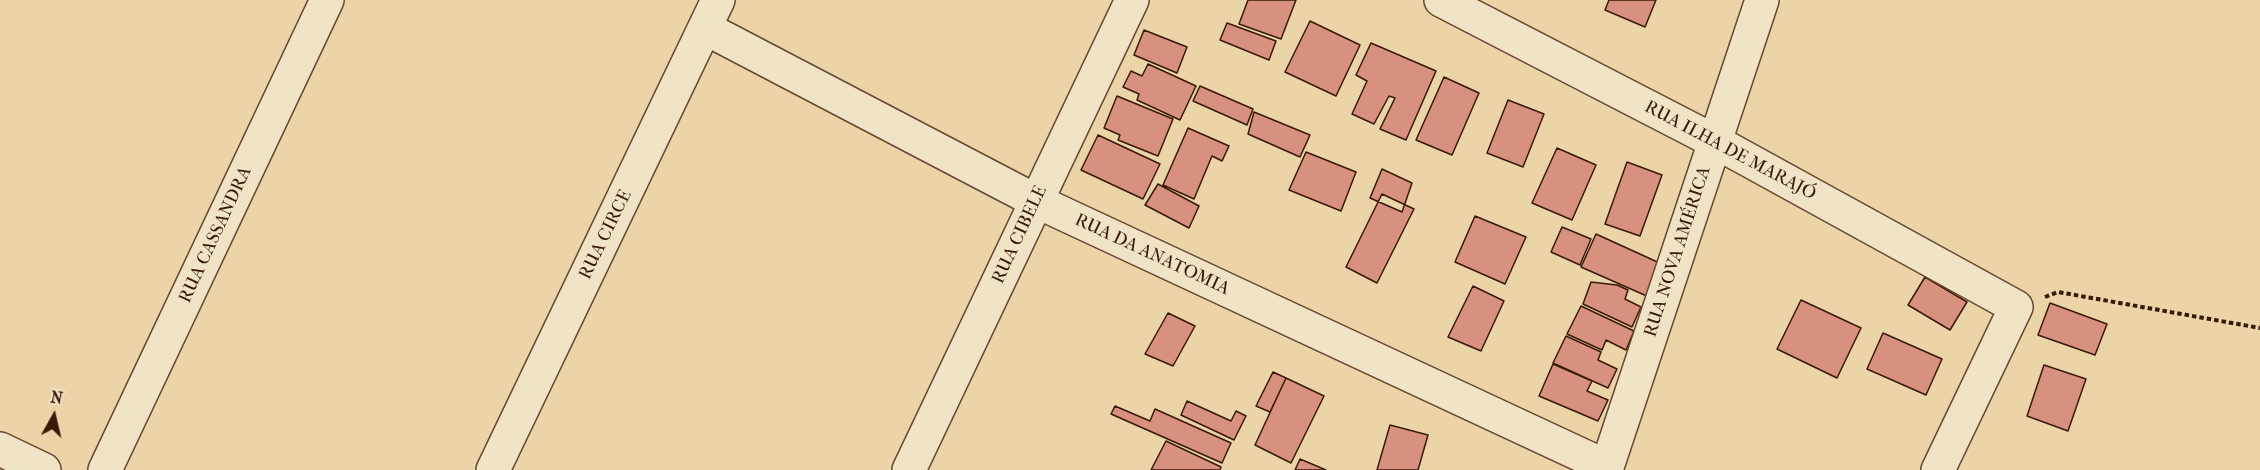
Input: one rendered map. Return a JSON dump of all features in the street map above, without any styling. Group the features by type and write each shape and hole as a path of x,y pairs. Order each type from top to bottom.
{"street":[{"name":"RUA CASSANDRA","path":"105,470 327,0"},
{"name":"RUA CIBELE","path":"909,470 1132,0"},
{"name":"RUA ILHA DE MARAJÓ","path":"1441,0 1714,141 2016,307"},
{"name":"RUA NOVA AMÉRICA","path":"1607,469 1762,0"},
{"name":"RUA DA ANATOMIA","path":"712,14 1036,201 1607,469"},
{"name":"RUA CIRCE","path":"493,470 712,14"},
{"path":"1938,470 2016,307"},
{"path":"0,449 44,470"}],"path":[{"path":"2016,307 2058,292 2260,328"}],"building":[{"path":"1248,0 1296,0 1281,39 1239,24"},
{"path":"1609,0 1656,0 1645,27 1605,10"},
{"path":"1310,21 1360,45 1336,96 1285,72"},
{"path":"1227,23 1276,41 1269,60 1220,40"},
{"path":"1144,30 1187,47 1177,73 1134,55"},
{"path":"1371,43 1436,71 1406,140 1380,129 1395,98 1389,96 1374,124 1352,114 1367,81 1356,75"},
{"path":"1148,64 1196,86 1180,120 1137,100 1139,94 1123,87 1131,71 1142,76"},
{"path":"1444,77 1479,93 1452,155 1416,140"},
{"path":"1200,86 1253,109 1247,125 1193,101"},
{"path":"1117,96 1173,119 1158,156 1118,140 1120,135 1104,128"},
{"path":"1508,100 1544,114 1523,167 1487,153"},
{"path":"1254,112 1310,135 1300,157 1248,134"},
{"path":"1188,128 1229,146 1222,161 1212,156 1194,199 1163,185"},
{"path":"1098,135 1160,164 1143,199 1081,170"},
{"path":"1557,148 1596,165 1572,220 1532,203"},
{"path":"1306,152 1356,172 1341,211 1289,190"},
{"path":"1627,162 1662,175 1640,236 1605,224"},
{"path":"1382,169 1412,183 1402,212 1370,198"},
{"path":"1158,184 1199,206 1189,228 1145,205"},
{"path":"1382,194 1414,209 1377,283 1346,267"},
{"path":"1475,216 1526,237 1505,284 1455,262"},
{"path":"1562,227 1591,239 1580,265 1551,252"},
{"path":"1596,234 1664,265 1649,297 1581,267"},
{"path":"1925,277 1967,302 1950,330 1908,305"},
{"path":"1591,282 1617,285 1628,290 1625,299 1641,307 1632,327 1583,304"},
{"path":"1473,286 1504,301 1481,351 1448,337"},
{"path":"1801,300 1861,328 1837,378 1777,349"},
{"path":"2050,303 2107,324 2095,355 2038,335"},
{"path":"1581,306 1634,331 1626,350 1606,340 1602,350 1567,334"},
{"path":"1168,313 1195,326 1173,366 1145,354"},
{"path":"1883,333 1942,359 1926,395 1867,369"},
{"path":"1566,336 1601,352 1598,360 1617,369 1608,388 1553,363"},
{"path":"1553,364 1592,381 1587,391 1608,400 1598,421 1539,396"},
{"path":"2044,365 2086,379 2068,431 2027,416"},
{"path":"1273,372 1286,378 1270,412 1256,406"},
{"path":"1286,378 1324,396 1291,463 1255,445"},
{"path":"1187,401 1231,421 1236,411 1246,416 1234,440 1181,415"},
{"path":"1115,406 1150,421 1155,409 1231,443 1222,463 1111,414"},
{"path":"1390,425 1428,435 1418,470 1377,470"},
{"path":"1166,441 1221,467 1220,470 1151,470"},
{"path":"1300,459 1326,470 1295,470"}]}
